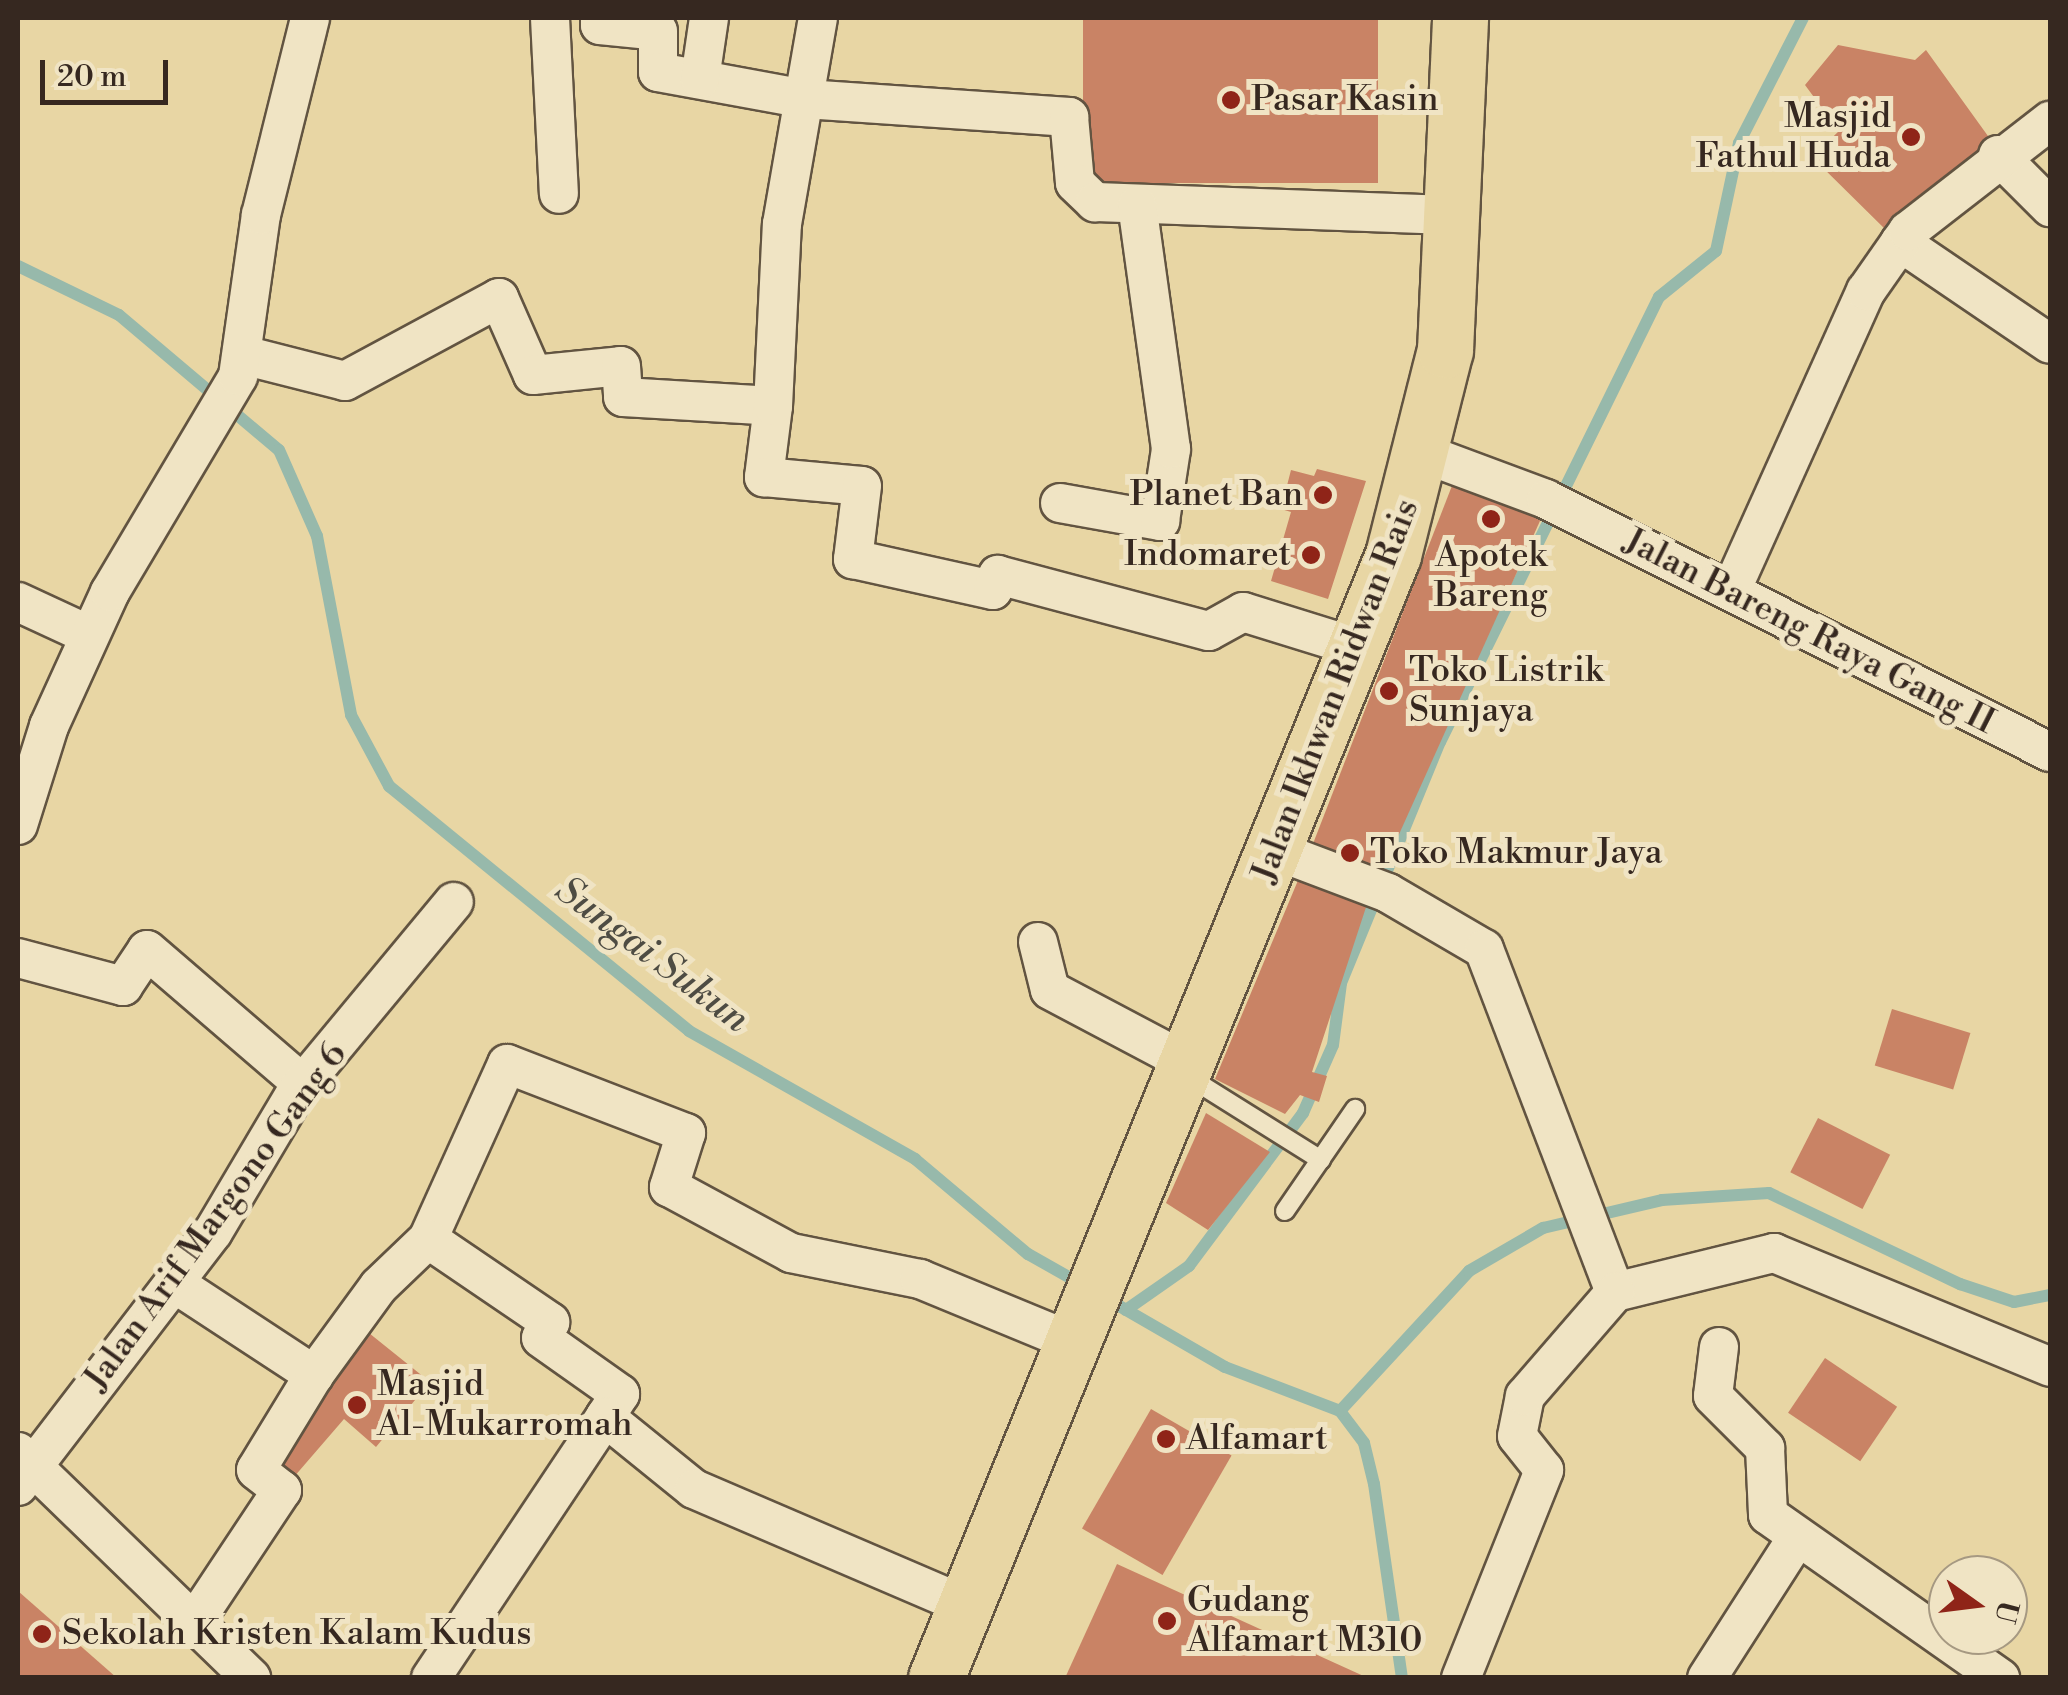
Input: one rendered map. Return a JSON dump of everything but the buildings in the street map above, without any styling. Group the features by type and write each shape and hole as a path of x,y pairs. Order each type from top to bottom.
{"main road":[{"name":"Jalan Ikhwan Ridwan Rais","path":"936,1678 1069,1335 1277,851 1359,648 1425,454 1456,214 1460,18"}],"street":[{"path":"18,825 90,636 240,366 262,215 310,18"},
{"path":"550,18 559,194"},
{"path":"600,18 600,25 658,31 658,72 805,99 1069,117 1074,182 1122,205 1456,214"},
{"path":"700,79 709,18"},
{"path":"818,18 782,224 773,406 764,477 862,486 853,558 992,590 998,575 1209,632 1243,612 1359,648"},
{"path":"1731,591 1866,291 1900,242 1998,156 2050,121"},
{"path":"1998,156 2050,207"},
{"path":"1060,503 1160,522 1171,449 1122,205"},
{"path":"1900,242 2050,344"},
{"path":"240,366 345,381 499,298 533,375 622,366 622,397 773,406"},
{"name":"Jalan Bareng Raya Gang II","path":"1425,454 1557,505 2050,752"},
{"path":"18,602 90,636"},
{"path":"1277,851 1380,890 1484,949 1616,1292"},
{"name":"Jalan Arif Margono Gang 6","path":"23,1469 174,1283 304,1084 454,902"},
{"path":"1038,942 1050,990 1182,1071"},
{"path":"18,958 122,986 146,950 304,1084"},
{"path":"194,1624 282,1490 256,1470 314,1375 378,1286 428,1238 507,1064 686,1132 668,1186 791,1253 920,1280 1069,1335"},
{"path":"428,1238 550,1322 542,1338 620,1394 431,1678"},
{"path":"1461,1678 1544,1470 1517,1436 1525,1396 1616,1292 1774,1253 2050,1367"},
{"path":"174,1283 314,1375"},
{"path":"1719,1347 1713,1396 1765,1448 1768,1514 2000,1678"},
{"path":"604,1417 694,1489 965,1605"},
{"path":"23,1469 251,1678"},
{"path":"1707,1678 1797,1538"}],"lane":[{"path":"1182,1071 1275,1135 1321,1160"},
{"path":"1284,1211 1355,1109"}],"waterway":[{"path":"1126,1310 1189,1266 1303,1113 1333,1045 1341,983 1440,742 1659,297 1716,251 1739,143 1803,18"},
{"name":"Sungai Sukun","path":"18,266 119,315 279,450 317,536 351,715 389,786 689,1031 915,1159 1028,1254 1081,1284"},
{"path":"1340,1411 1469,1271 1543,1228 1662,1200 1769,1193 1960,1284 2014,1302 2050,1295"},
{"name":"Sungai Sukun","path":"1102,1296 1225,1367 1340,1411 1364,1443 1374,1484 1402,1678"}],"place":[{"name":"Pasar Kasin","path":"1231,100"},
{"name":"Masjid Fathul Huda","path":"1911,137"},
{"name":"Planet Ban","path":"1323,495"},
{"name":"Apotek Bareng","path":"1491,519"},
{"name":"Indomaret","path":"1311,555"},
{"name":"Toko Listrik Sunjaya","path":"1389,691"},
{"name":"Toko Makmur Jaya","path":"1350,853"},
{"name":"Masjid Al-Mukarromah","path":"357,1405"},
{"name":"Alfamart","path":"1166,1439"},
{"name":"Gudang Alfamart M310","path":"1167,1621"},
{"name":"Sekolah Kristen Kalam Kudus","path":"42,1634"}]}
